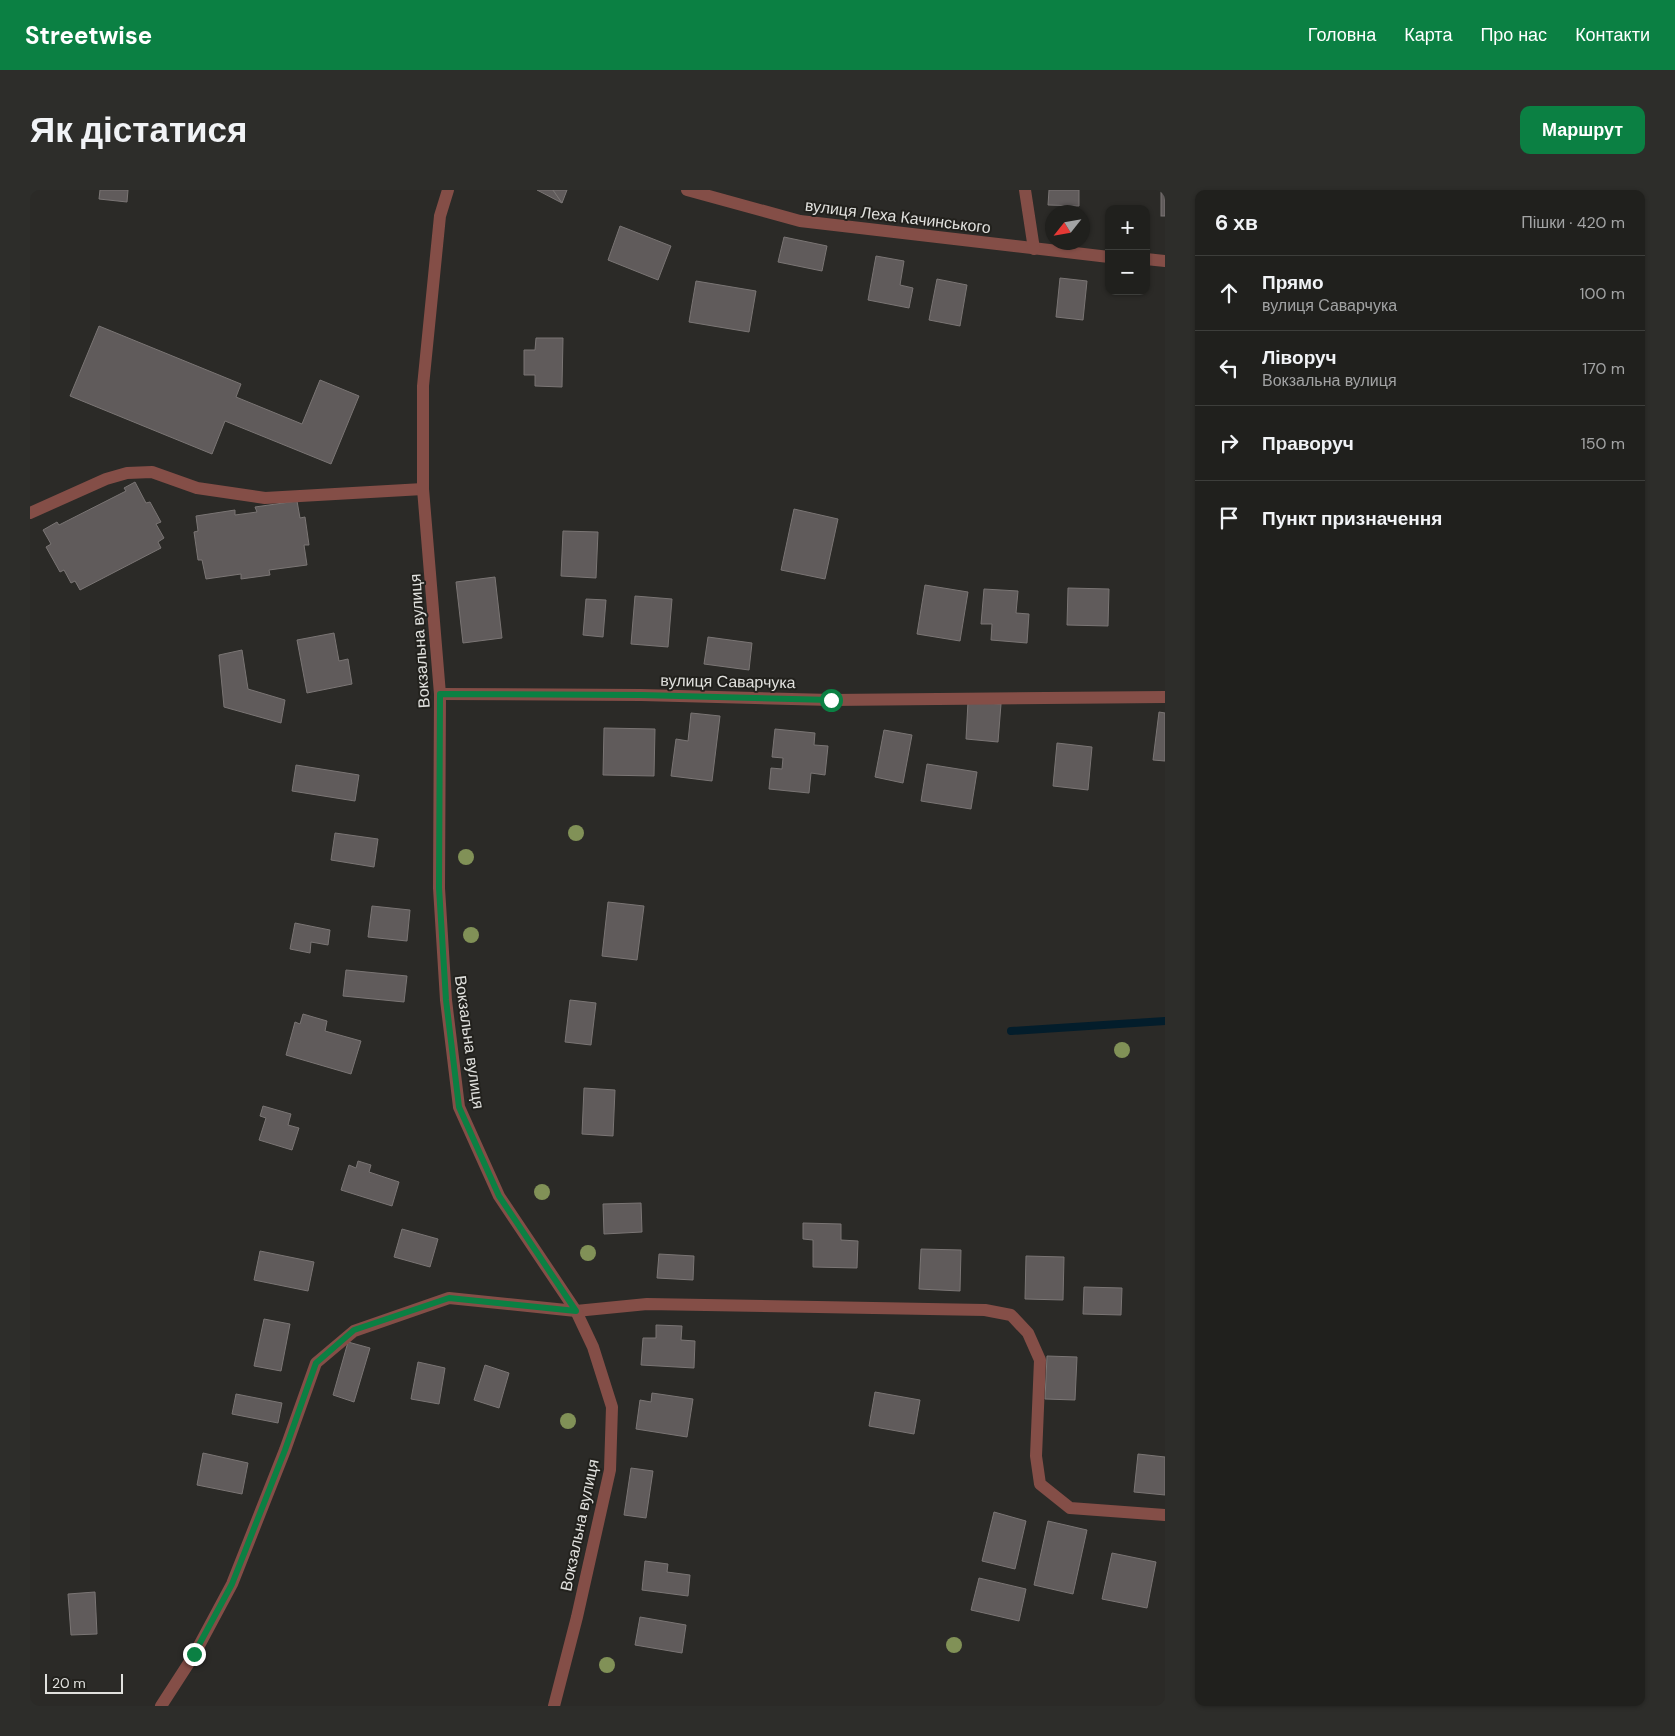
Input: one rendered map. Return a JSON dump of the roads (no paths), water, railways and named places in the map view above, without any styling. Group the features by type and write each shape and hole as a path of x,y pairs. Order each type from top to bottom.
{"street":[{"name":"Вокзальна вулиця","path":"448,190 440,216 424,386 423,489 440,694 439,888 446,1000 459,1107 499,1196 576,1311 593,1347 612,1406 610,1470 577,1617 554,1706"},
{"name":"вулиця Леха Качинського","path":"687,190 800,221 1105,257"},
{"path":"1026,190 1034,249"},
{"path":"1150,260 1165,261"},
{"path":"30,513 106,478 127,473 152,472 197,488 265,498 423,489"},
{"name":"вулиця Саварчука","path":"440,694 641,695 831,700 1165,697"},
{"path":"161,1706 194,1654 232,1584 285,1450 316,1363 354,1330 449,1298 576,1311 647,1304 985,1310 1011,1315 1028,1333 1040,1360 1036,1456 1040,1484 1070,1508 1165,1515"}],"waterway":[{"path":"1011,1031 1165,1021"}]}
